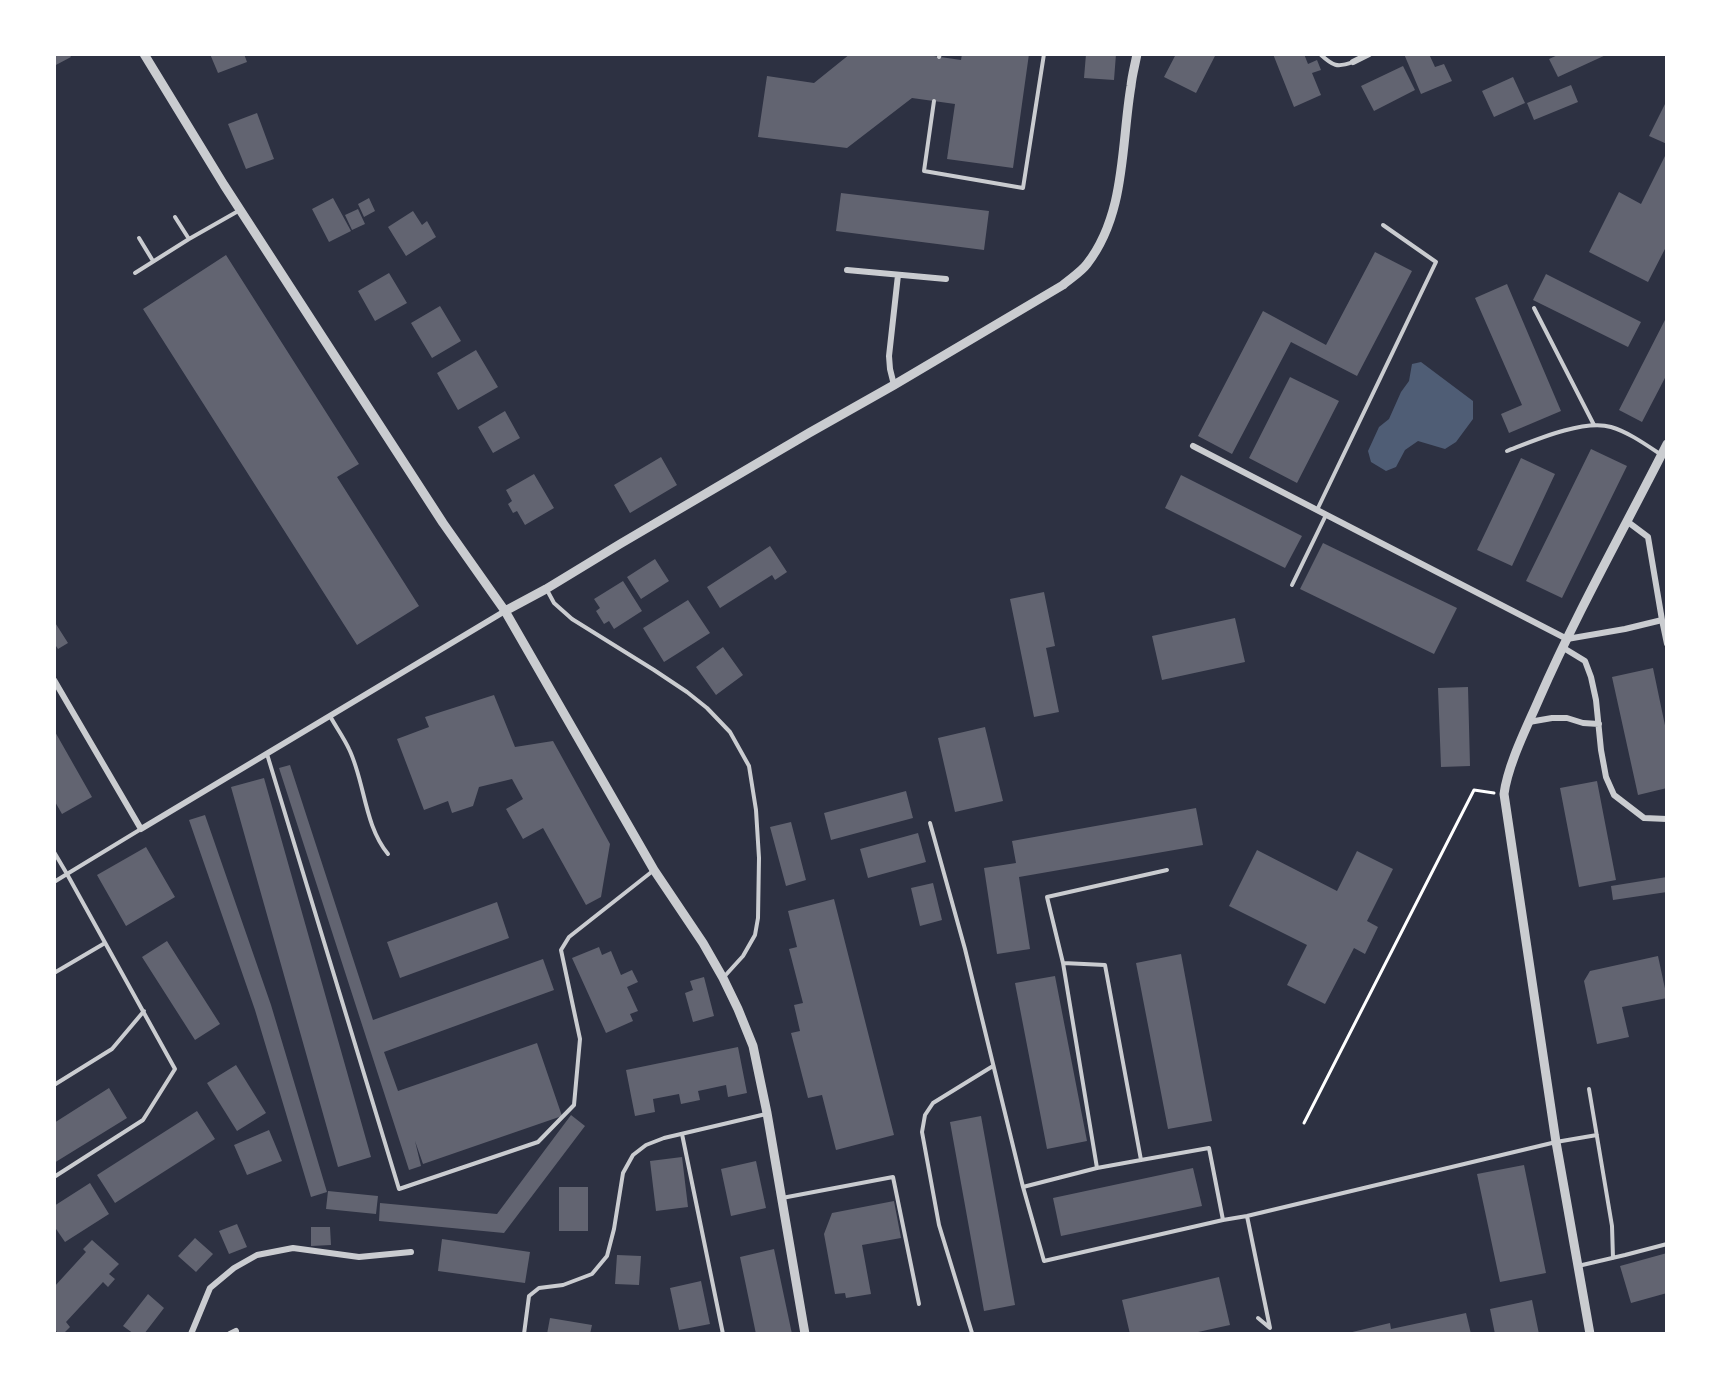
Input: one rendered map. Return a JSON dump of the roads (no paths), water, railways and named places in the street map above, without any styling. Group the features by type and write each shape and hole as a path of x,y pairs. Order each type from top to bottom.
{"street":[{"path":"144,54 240,210 437,513 505,611 654,870 703,943 723,978 753,1046 767,1113 805,1334"},
{"path":"54,680 141,828 505,611 809,433 894,386 1063,285 1086,265 1110,221 1118,186 1137,54"},
{"path":"1353,62 1369,54"},
{"path":"847,270 946,279"},
{"path":"894,386 889,356 898,275"},
{"path":"1590,1334 1556,1142 1504,794 1506,781 1529,722 1564,643 1667,444"},
{"path":"1193,446 1326,514 1564,643 1585,661 1591,677 1606,777 1614,795 1644,818 1667,819"},
{"path":"1628,522 1648,537 1667,644"},
{"path":"1564,643 1662,620"},
{"path":"1529,722 1567,718 1583,723 1599,724"},
{"path":"191,1334 210,1288 234,1268 257,1256 293,1248 359,1257 411,1252"}],"lane":[{"path":"934,101 924,171 1023,188 1044,54"},
{"path":"1320,54 1331,64 1342,66 1353,62"},
{"path":"135,273 240,210"},
{"path":"175,216 189,239"},
{"path":"1317,510 1436,262 1383,225"},
{"path":"139,238 153,261"},
{"path":"1534,308 1594,425"},
{"path":"1507,451 1565,430 1594,425 1610,426 1643,442 1661,455"},
{"path":"1292,585 1326,514"},
{"path":"546,589 554,603 572,619 654,670 707,708 730,732 749,766 756,810 759,858 758,918 755,935 743,956 723,978"},
{"path":"330,716 350,750 375,830 383,849 388,854"},
{"path":"266,753 399,1189 538,1142 574,1105 580,1039 561,950 569,937 654,870"},
{"path":"930,823 1044,1261 1247,1216 1556,1142 1597,1135"},
{"path":"54,882 141,828"},
{"path":"54,852 175,1068 143,1120 54,1177"},
{"path":"1097,1168 1063,963 1047,897 1167,870"},
{"path":"54,973 105,943"},
{"path":"1063,963 1105,965 1141,1160"},
{"path":"54,1085 112,1049 144,1011"},
{"path":"970,1334 972,1333 939,1225 922,1132 925,1115 933,1103 993,1066"},
{"path":"1589,1089 1612,1226 1613,1258"},
{"path":"524,1334 529,1296 539,1288 563,1285 592,1274 607,1256 623,1173 633,1155 646,1145 664,1138 767,1113"},
{"path":"682,1134 723,1334"},
{"path":"1023,1187 1097,1168 1209,1148 1223,1220"},
{"path":"781,1198 893,1177 919,1304"},
{"path":"1247,1216 1270,1328 1258,1318"},
{"path":"1577,1266 1667,1244"}],"water":[{"path":"1421,362 1473,401 1473,419 1456,442 1445,449 1418,441 1405,450 1396,467 1386,471 1371,462 1368,451 1379,427 1389,419 1401,392 1409,381 1412,364"}]}
